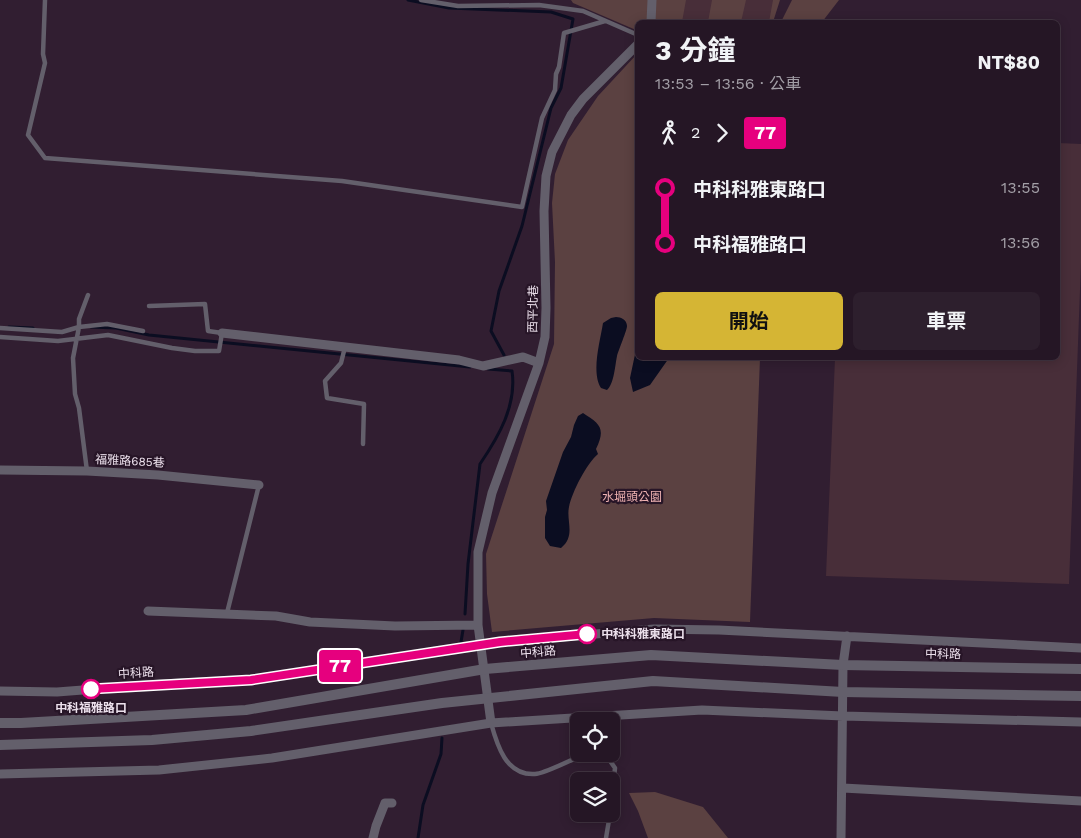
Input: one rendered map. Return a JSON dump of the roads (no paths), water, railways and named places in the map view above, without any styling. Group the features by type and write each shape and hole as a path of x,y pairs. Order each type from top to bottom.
{"street":[{"path":"651,20 652,0"},
{"name":"西平北巷","path":"491,723 478,625 478,552 492,493 538,364 545,337 544,210 546,176 552,152 571,115 582,100 635,47"},
{"path":"222,333 459,360 483,366 523,357 538,364"},
{"name":"福雅路685巷","path":"0,470 87,471 158,475 259,485"},
{"path":"148,611 276,616 310,622 376,626 478,625"},
{"name":"中科路","path":"0,691 57,692 160,684 251,680 500,642 654,629 719,630 1081,648"},
{"path":"841,838 846,636"},
{"name":"中科路","path":"0,722 30,723 246,710 485,669 650,655 844,665 1081,669"},
{"path":"1012,667 1081,663"},
{"path":"0,745 152,740 251,731 442,703 652,681 844,692 1081,696"},
{"path":"1042,695 1081,701"},
{"path":"0,774 160,770 272,758 491,723 702,710 843,716 1081,722"},
{"path":"843,788 1081,801"},
{"path":"374,838 385,802 392,803"}],"lane":[{"path":"46,0 43,54 45,63 28,135 45,158 342,181 522,207 542,118 555,90 556,74 559,67 564,34 605,21"},
{"path":"421,0 458,6 539,5 583,11 635,34"},
{"path":"87,471 79,408 73,379 73,351 77,340 79,319 88,295"},
{"path":"0,337 58,341 108,335 172,348 195,351 219,351 222,333 208,331 205,304 149,306"},
{"path":"0,328 62,332 79,327 108,324 143,331"},
{"path":"345,347 342,363 325,381 327,398 364,404 363,444"},
{"path":"228,613 259,485"},
{"path":"491,723 498,747 509,764 521,772 536,774 570,760"},
{"path":"606,838 609,822"}],"water":[{"path":"616,317 623,319 627,326 617,356 613,379 607,390 601,388 596,365 603,323"},
{"path":"635,354 635,360 668,360 650,385 633,392 630,378"},
{"path":"583,413 594,420 600,427 601,436 596,449 598,454 585,471 571,501 568,512 570,528 566,543 561,548 550,546 545,538 546,501 574,425 578,416"}],"waterway":[{"path":"408,0 449,8 551,12 573,19 561,88 551,108 522,226 499,291 491,331 504,355"},
{"path":"9,327 33,328"},
{"path":"91,327 116,328 149,335 470,367"},
{"path":"488,369 512,371"},
{"path":"465,614 468,564 480,464 505,420 512,396 512,371"},
{"path":"461,642 463,630"},
{"path":"418,838 423,805 441,754 442,738"}],"place":[{"name":"中科科雅東路口","path":"587,634"},
{"name":"中科福雅路口","path":"91,689"}],"park label":[{"name":"水堀頭公園","path":"632,497"}]}
